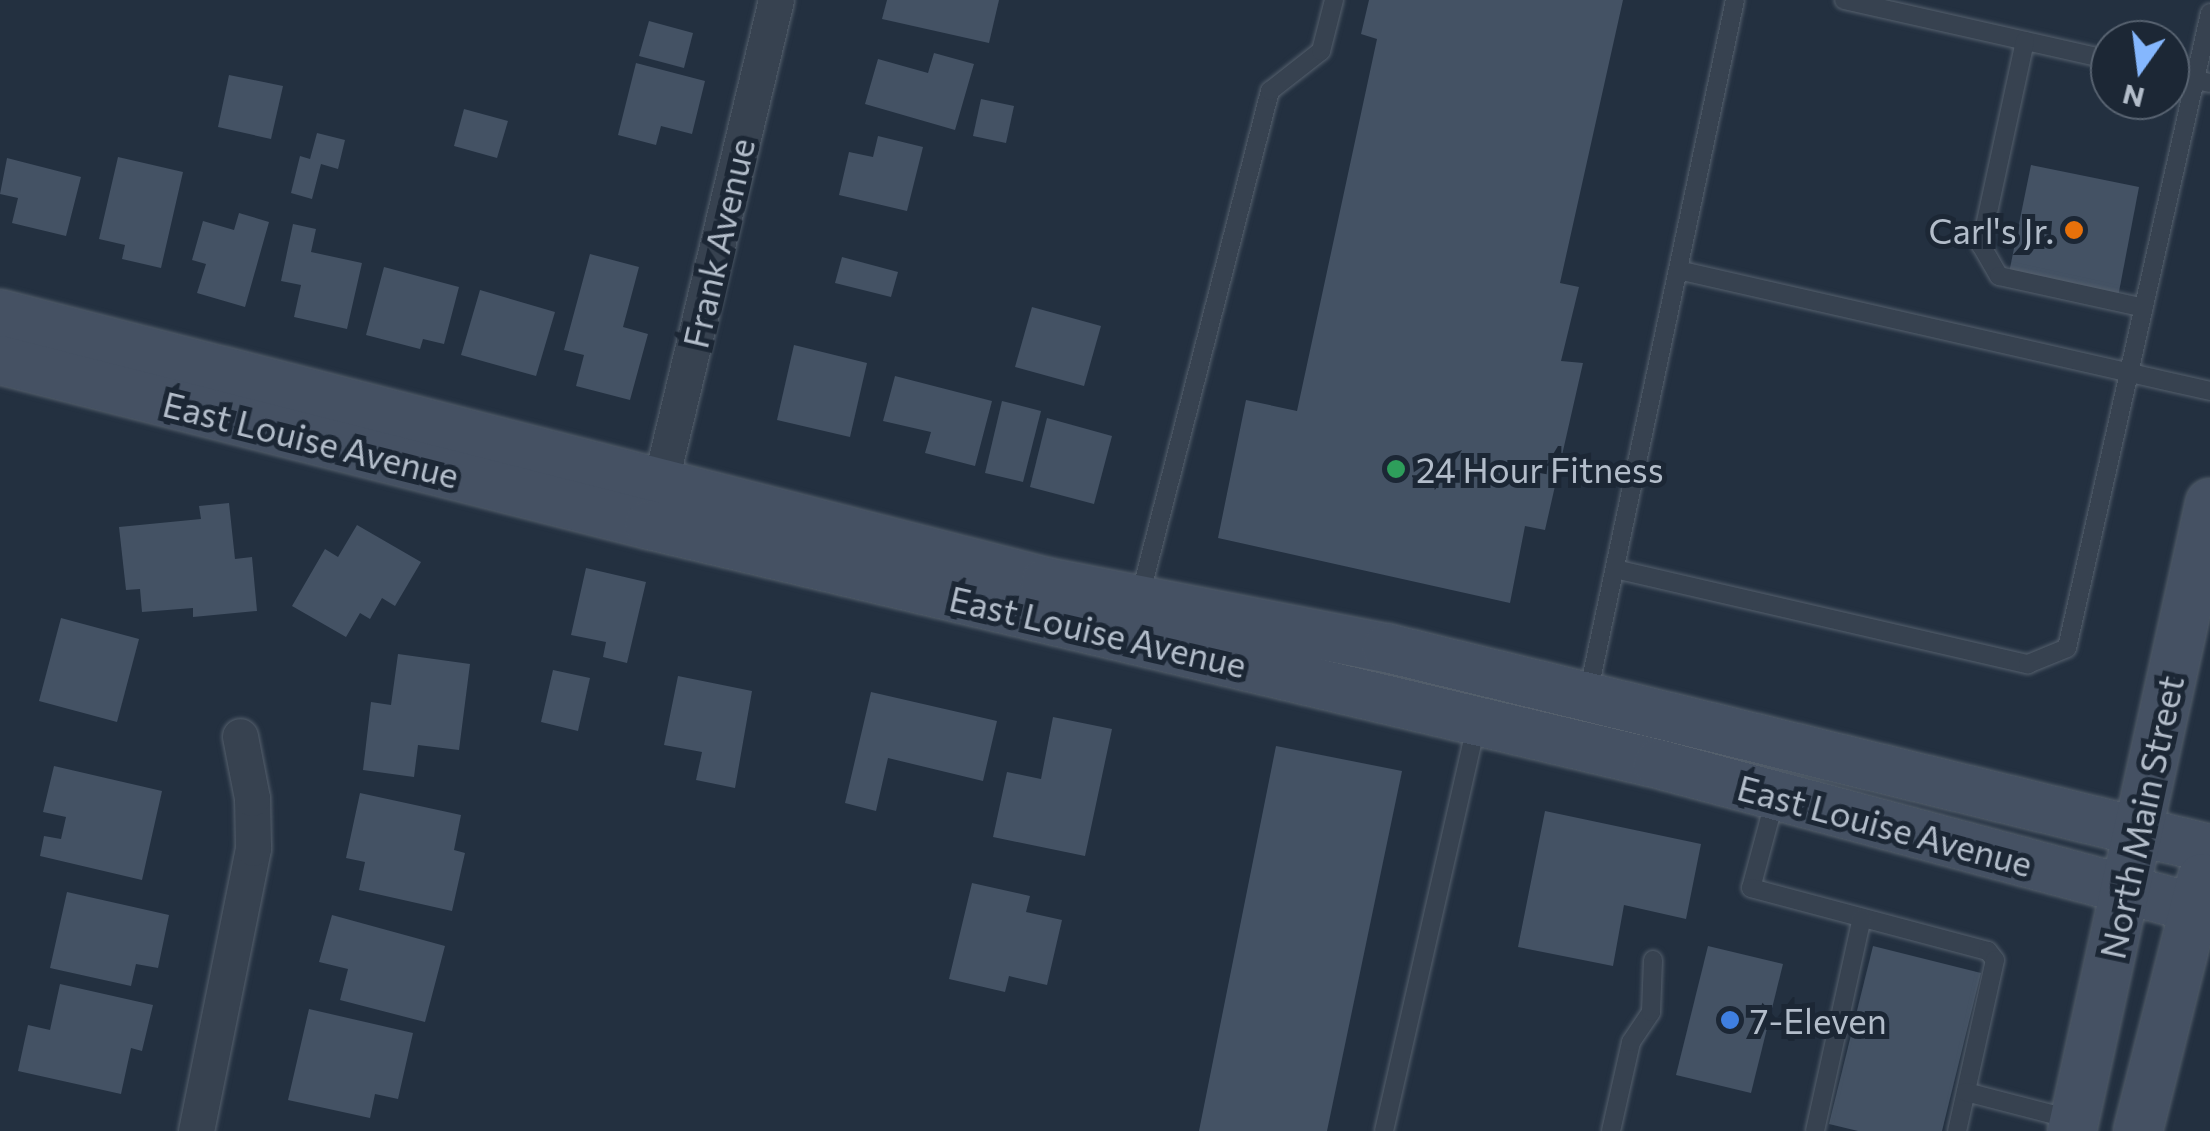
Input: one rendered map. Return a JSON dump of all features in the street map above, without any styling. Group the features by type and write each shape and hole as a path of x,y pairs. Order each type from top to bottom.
{"street":[{"name":"Frank Avenue","path":"654,505 776,0"},
{"name":"East Louise Avenue","path":"0,314 654,505 1776,795 2202,910"},
{"name":"East Louise Avenue","path":"0,360 654,505 1139,600 1587,696 2210,847"},
{"name":"North Main Street","path":"2073,1126 2210,503"},
{"path":"196,1131 253,848 252,798 240,736"},
{"name":"North Main Street","path":"2138,1131 2202,910 2210,847"}],"lane":[{"path":"1139,600 1270,91 1321,51 1334,0"},
{"path":"1587,696 1736,0"},
{"path":"1844,0 2090,56"},
{"path":"1614,569 2028,664 2067,648 2144,308 2203,81 2210,13"},
{"path":"2025,41 1981,246 1999,276 2144,308"},
{"path":"1678,270 2210,391"},
{"path":"1384,1131 1477,720"},
{"path":"1776,795 1751,888 1988,951 1995,960 1958,1131"},
{"path":"1815,1131 1862,918"},
{"path":"1610,1131 1630,1042 1651,1012 1653,960"},
{"path":"1966,1092 2073,1126"}],"building":[{"path":"887,0 999,0 989,43 882,19"},
{"path":"1369,0 1623,0 1560,283 1579,287 1561,361 1583,363 1545,530 1525,526 1510,603 1218,538 1246,400 1297,411 1377,39 1361,34"},
{"path":"649,21 693,33 684,68 639,56"},
{"path":"934,53 974,64 955,130 865,104 878,59 928,73"},
{"path":"636,63 705,81 692,134 661,126 656,145 618,135"},
{"path":"229,75 283,86 271,139 218,127"},
{"path":"981,99 1014,106 1006,143 973,136"},
{"path":"464,109 508,121 497,158 454,146"},
{"path":"317,133 345,140 338,169 321,164 312,199 291,193 300,156 310,159"},
{"path":"878,136 923,147 907,211 839,195 849,152 873,157"},
{"path":"118,157 183,172 161,268 122,259 125,245 99,239"},
{"path":"7,158 81,177 66,236 12,223 18,198 0,194"},
{"name":"Carl's Jr.","path":"2031,165 2139,187 2118,297 2009,273"},
{"path":"239,213 269,222 245,307 197,293 206,264 192,260 203,221 234,230"},
{"path":"293,224 316,229 311,252 362,263 347,329 294,317 301,285 281,281"},
{"path":"590,254 639,267 623,327 648,334 630,400 576,386 584,355 564,350"},
{"path":"842,257 898,272 891,297 835,283"},
{"path":"384,267 459,287 444,344 423,339 420,349 366,335"},
{"path":"480,290 555,312 536,376 461,355"},
{"path":"1032,307 1101,326 1084,386 1015,367"},
{"path":"794,345 867,363 850,437 777,420"},
{"path":"895,376 992,401 975,466 925,453 931,432 883,421"},
{"path":"1002,401 1041,411 1023,482 985,473"},
{"path":"1047,418 1112,436 1094,504 1030,487"},
{"path":"229,503 235,559 252,557 257,611 193,617 193,608 142,612 140,589 126,590 119,527 201,519 199,506"},
{"path":"357,525 421,562 395,606 382,598 370,619 360,613 346,637 292,606 325,549 338,557"},
{"path":"586,568 646,582 627,663 603,657 606,642 571,635"},
{"path":"61,618 139,639 117,722 39,701"},
{"path":"398,654 470,664 459,750 418,745 414,777 363,770 371,702 391,705"},
{"path":"553,670 590,678 578,731 541,722"},
{"path":"678,676 752,691 735,788 696,780 702,752 664,745"},
{"path":"871,692 997,721 983,781 888,758 876,811 845,803"},
{"path":"1053,717 1112,729 1085,856 993,837 1007,772 1041,779"},
{"path":"1276,746 1402,771 1327,1131 1199,1131"},
{"path":"54,766 162,791 142,880 40,856 44,836 61,839 66,817 43,812"},
{"path":"360,793 461,815 454,850 465,853 452,911 359,890 365,862 346,858"},
{"path":"1545,811 1701,844 1686,919 1624,905 1613,966 1518,947"},
{"path":"972,883 1030,896 1026,912 1062,920 1047,985 1009,976 1005,992 949,979"},
{"path":"67,892 169,915 158,968 136,964 131,986 50,968"},
{"path":"332,915 445,946 425,1022 340,1000 348,969 319,962"},
{"name":"7-Eleven","path":"1708,946 1783,964 1751,1093 1676,1075"},
{"name":"7-Eleven","path":"1873,946 1981,973 1942,1131 1858,1131 1829,1124"},
{"path":"60,984 153,1005 142,1051 131,1048 121,1094 18,1071 28,1025 50,1030"},
{"path":"309,1009 413,1033 398,1099 375,1094 370,1118 288,1100"}],"place":[{"name":"Carl's Jr.","path":"2074,230"},
{"name":"24 Hour Fitness","path":"1396,469"},
{"name":"7-Eleven","path":"1730,1020"}]}
